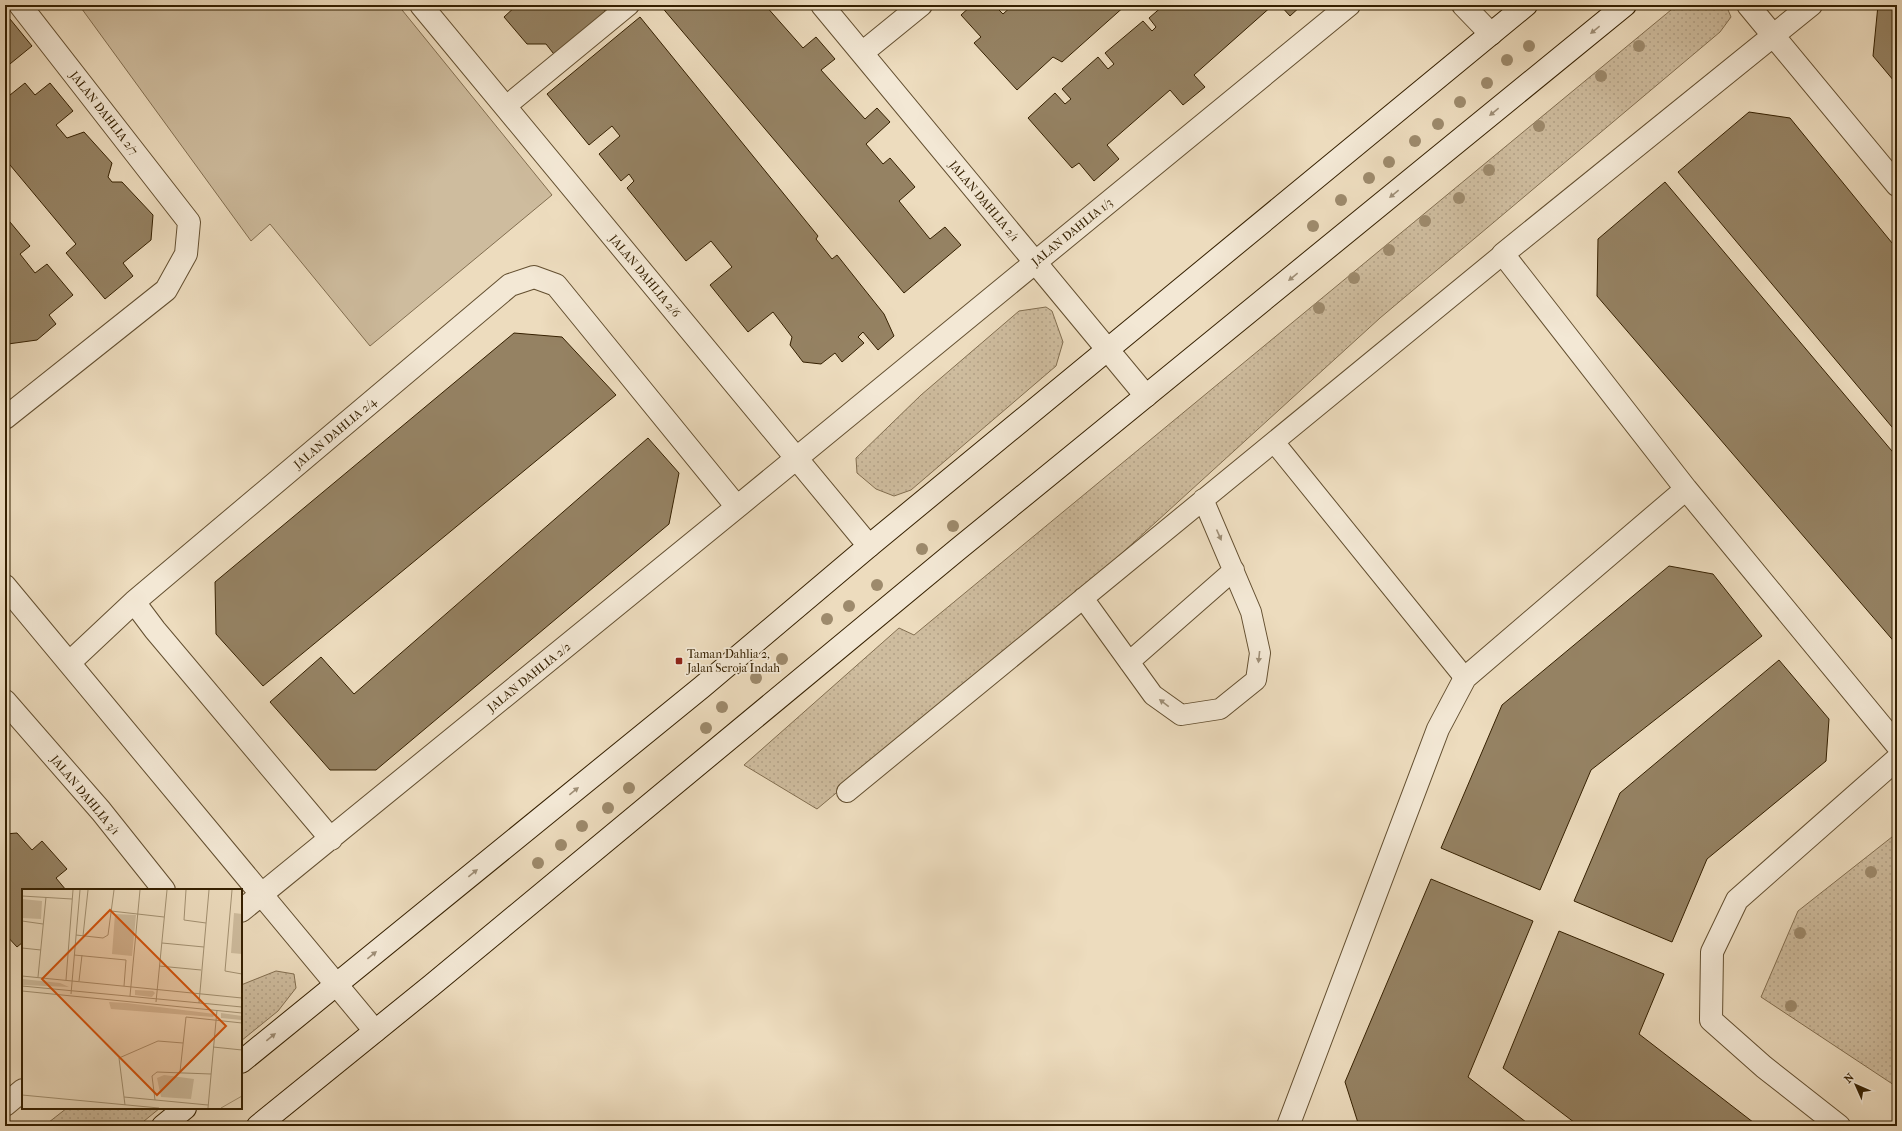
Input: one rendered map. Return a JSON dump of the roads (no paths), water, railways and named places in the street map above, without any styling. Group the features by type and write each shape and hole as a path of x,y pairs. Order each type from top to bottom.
{"street":[{"name":"JALAN DAHLIA 2/7","path":"5,418 166,290 186,254 188,222 20,5"},
{"name":"JALAN DAHLIA 2/6","path":"421,5 869,546"},
{"name":"JALAN DAHLIA 2/1","path":"822,5 1146,396"},
{"path":"862,53 921,5"},
{"name":"JALAN DAHLIA 1/3","path":"796,458 1348,5"},
{"path":"1463,5 1491,34"},
{"path":"242,1061 702,687 869,546 1526,5"},
{"path":"258,1126 1146,396 1625,5"},
{"path":"1748,5 1897,185"},
{"path":"1810,5 1504,254 1686,489 1897,745"},
{"name":"JALAN DAHLIA 2/4","path":"69,663 134,602 510,285 534,277 556,285 738,507"},
{"name":"JALAN DAHLIA 2/2","path":"242,910 738,507 796,458"},
{"path":"1288,1126 1438,729 1465,678 1686,489"},
{"path":"5,586 375,1031"},
{"path":"134,602 155,630 331,839"},
{"name":"JALAN DAHLIA 3/1","path":"5,701 101,811 163,889"},
{"path":"1839,1126 1764,1067 1711,1020 1712,952 1737,900 1897,759"},
{"path":"5,1106 22,1091"},
{"path":"163,1126 184,1109"}],"lane":[{"path":"505,107 629,5"},
{"path":"847,792 1504,254"},
{"path":"1274,442 1465,678"},
{"path":"1083,598 1153,695 1181,716 1220,708 1256,680 1260,653 1251,612 1203,499"},
{"path":"1129,662 1234,570"}],"place":[{"name":"Taman Dahlia 2, Jalan Seroja Indah","path":"679,661"}]}
